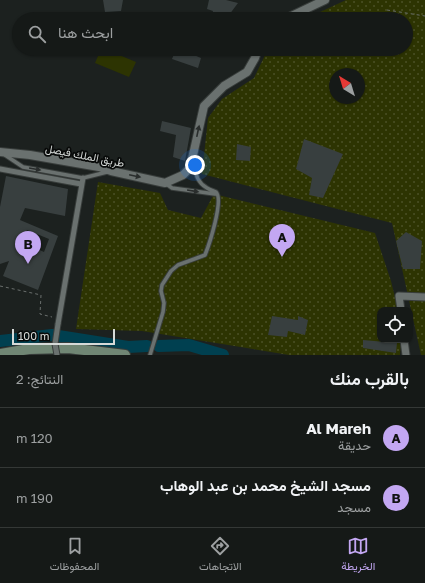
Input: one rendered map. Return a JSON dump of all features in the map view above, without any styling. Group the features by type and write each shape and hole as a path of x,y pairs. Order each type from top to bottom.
{"main road":[{"path":"0,354 29,350 68,348 125,355"}],"street":[{"path":"300,12 325,0"},
{"path":"165,183 183,175 189,169 204,106 224,86 247,72 256,56"},
{"name":"طريق الملك فيصل","path":"0,152 30,155 99,167 165,183"},
{"path":"0,169 81,184"},
{"path":"57,355 54,344 83,178"},
{"path":"401,307 399,296 425,297"},
{"path":"404,343 406,355"}],"lane":[{"path":"0,152 23,167 83,178 111,171"},
{"path":"150,355 163,312 164,303 161,291 162,285 178,265 205,255 211,242 219,200 216,193 203,185 196,176 193,155"},
{"path":"165,183 172,188 214,193 219,200"}],"path":[{"path":"387,10 400,12"},
{"path":"413,14 425,16"},
{"path":"0,286 41,296 40,314 58,321"}],"green space":[{"path":"346,0 425,0 425,355 421,355 413,319 413,307 410,307 392,223 202,174 208,118 222,99 254,78 265,56 413,56 413,12 320,12"},
{"path":"98,56 122,56 136,62 129,77 95,63"},
{"path":"98,182 160,193 168,210 201,218 214,194 375,233 391,281 397,307 377,307 377,343 401,343 400,355 289,355 142,331 76,329"}],"building":[{"path":"103,0 123,0 121,11 105,12"},
{"path":"209,0 226,0 238,3 231,12 213,12 207,9"},
{"path":"173,56 196,56 201,58 198,68 172,59"},
{"path":"162,121 191,128 185,161 173,157 176,135 160,131"},
{"path":"304,139 343,154 323,198 309,195 312,178 296,169"},
{"path":"237,144 251,147 250,161 236,160"},
{"path":"6,176 68,189 65,216 25,208 20,220 58,236 38,290 3,276 9,261 0,264 0,207","holes":["27,230 49,239 44,252 22,242"]},
{"path":"406,232 422,241 420,269 403,269 396,241"},
{"path":"272,316 298,320 298,316 308,320 305,335 288,331 287,337 268,335"},
{"path":"363,340 377,341 377,343 397,343 396,353 363,348"}],"waterway":[{"path":"0,341 52,335 128,347 147,346"},
{"path":"159,346 189,345 223,355"}],"place":[{"name":"Al Mareh","path":"282,257"},
{"name":"مسجد الشيخ محمد بن عبد الوهاب","path":"28,264"}]}
